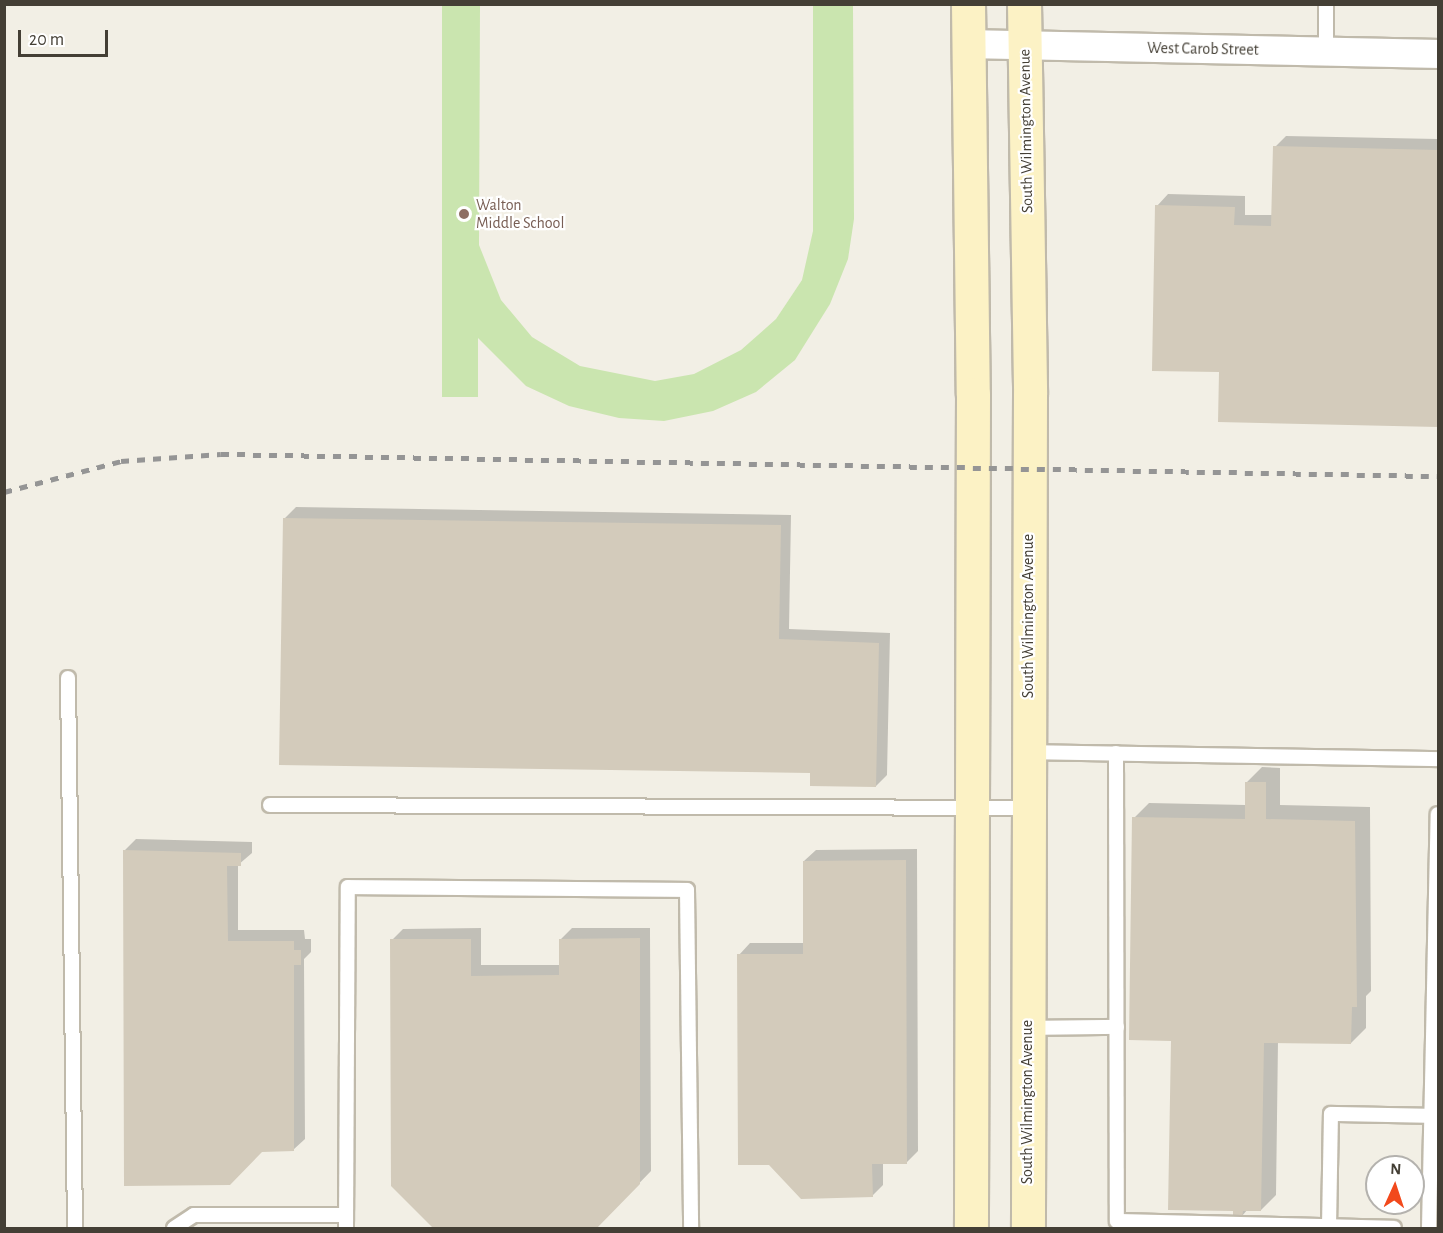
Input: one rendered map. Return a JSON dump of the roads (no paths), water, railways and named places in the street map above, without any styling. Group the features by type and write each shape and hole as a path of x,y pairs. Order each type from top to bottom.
{"main road":[{"path":"968,4 971,1228"},
{"name":"South Wilmington Avenue","path":"1024,4 1028,1228"}],"street":[{"name":"West Carob Street","path":"968,44 1438,54"}],"lane":[{"path":"1326,4 1326,52"},
{"path":"68,678 75,1228"},
{"path":"1028,752 1438,759"},
{"path":"1116,753 1117,1221 1394,1228"},
{"path":"270,804 1027,808"},
{"path":"1429,1228 1438,814"},
{"path":"174,1228 194,1215 346,1222 348,887 687,890 691,1228"},
{"path":"1027,1028 1117,1027"},
{"path":"1329,1227 1331,1114 1432,1116"}],"railway":[{"path":"4,492 121,461 221,454 1438,476"}],"place":[{"name":"Walton Middle School","path":"464,214"}]}
